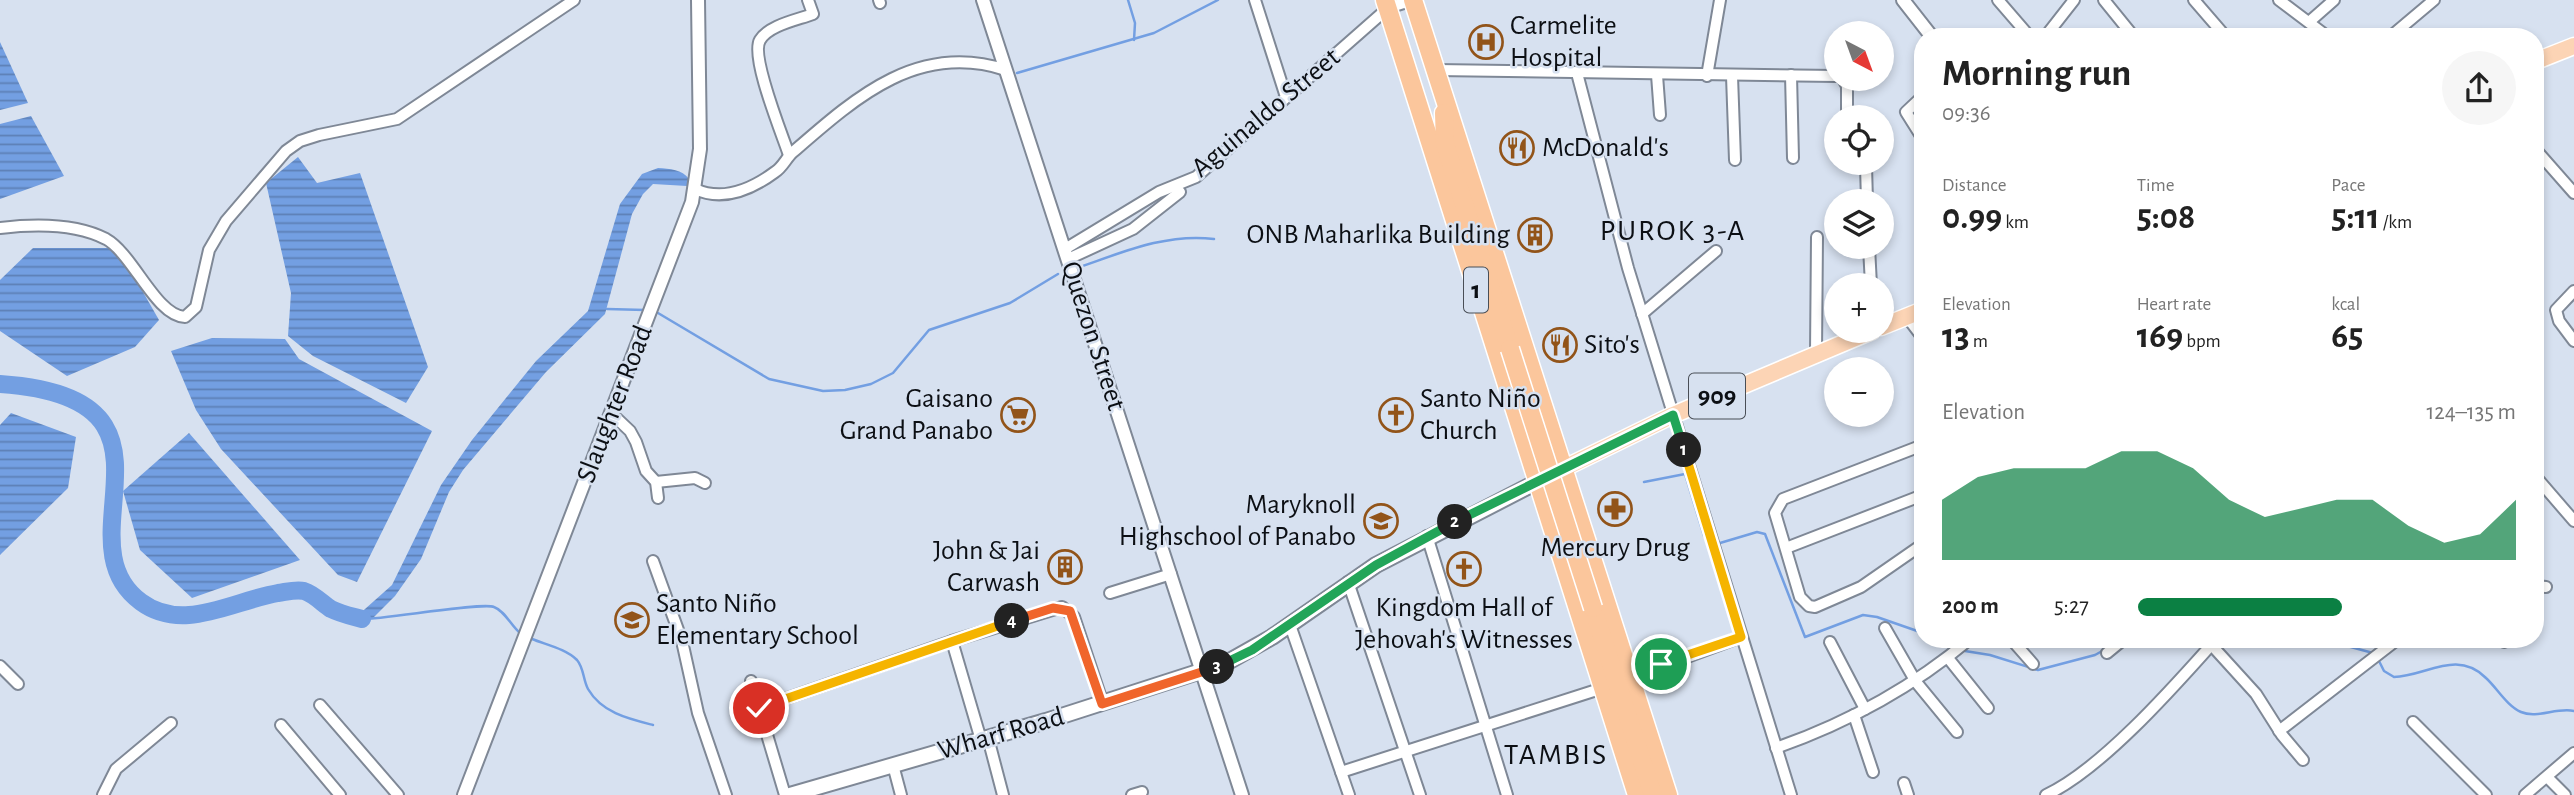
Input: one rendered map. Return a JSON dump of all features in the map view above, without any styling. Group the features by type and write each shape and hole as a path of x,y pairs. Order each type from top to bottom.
{"highway":[{"name":"1","path":"1413,0 1668,795"},
{"name":"1","path":"1386,4 1637,795"},
{"name":"1","path":"1442,89 1445,144 1653,795"},
{"name":"1","path":"1415,98 1445,144"}],"main road":[{"path":"2544,58 2574,46"},
{"path":"1894,322 1914,314"},
{"name":"909","path":"1537,482 1673,415 1841,343"},
{"name":"Wharf Road","path":"790,795 1203,673 1242,656 1348,582 1427,536 1537,482"}],"street":[{"path":"0,228 51,226 92,233 119,248 168,311 178,316 191,314 199,298 202,268 214,240 226,221 286,151 299,141 319,135 397,119 574,0"},
{"name":"Slaughter Road","path":"464,795 695,189 700,149 698,0"},
{"path":"789,155 760,65 757,46 760,38 773,29 813,14 808,0"},
{"name":"Quezon Street","path":"984,0 1242,795"},
{"path":"1255,0 1286,97"},
{"path":"1386,4 1413,0"},
{"path":"1707,76 1720,0"},
{"path":"1903,0 1925,28"},
{"path":"1998,0 2022,28"},
{"path":"2053,28 2074,0"},
{"path":"2104,0 2127,28"},
{"path":"2194,0 2218,28"},
{"path":"2279,0 2317,28"},
{"path":"2309,22 2334,0"},
{"path":"2401,28 2434,0"},
{"name":"Aguinaldo Street","path":"1066,254 1158,192 1196,177 1386,4"},
{"path":"695,189 718,195 744,190 775,172 789,155 849,105 889,79 951,61 983,63 1006,70"},
{"path":"1436,71 1824,77"},
{"path":"1577,73 1642,314 1791,795"},
{"path":"1657,75 1660,115"},
{"path":"1791,75 1793,158"},
{"path":"1732,76 1735,160"},
{"path":"1914,104 1906,112 1914,125"},
{"path":"2544,159 2574,193"},
{"name":"Aguinaldo Street","path":"1066,254 1133,229 1180,192"},
{"path":"1816,353 1817,237"},
{"path":"1642,314 1716,251"},
{"path":"2574,291 2556,310 2559,321 2574,341"},
{"path":"1907,317 1914,326"},
{"path":"611,413 630,431 646,471 656,482 658,498"},
{"path":"1914,448 1783,499 1775,513 1800,597 1809,606 1815,607 1861,587 1914,550"},
{"path":"656,482 695,478 705,483"},
{"path":"2544,486 2574,521"},
{"path":"1786,548 1914,498"},
{"path":"1427,536 1507,795"},
{"path":"653,561 682,641 698,713 726,795"},
{"path":"1110,593 1171,574"},
{"path":"1348,582 1420,795"},
{"path":"759,708 952,641 1062,607 1074,617 1102,704"},
{"path":"1290,625 1349,795"},
{"path":"1885,628 1916,682 1957,732"},
{"path":"1631,678 1741,637"},
{"path":"952,641 1003,795"},
{"path":"1830,642 1865,709"},
{"path":"1776,748 1854,715 1916,682 1960,648"},
{"path":"2019,648 2033,664"},
{"path":"2107,653 2113,648"},
{"path":"2046,795 2092,763 2154,706 2204,648"},
{"path":"2214,648 2256,694 2279,731 2303,760"},
{"path":"2279,731 2386,648"},
{"path":"1948,658 1987,708"},
{"path":"0,666 18,684"},
{"path":"751,681 785,795"},
{"path":"1341,772 1603,688"},
{"path":"320,705 398,795"},
{"path":"1854,715 1873,772"},
{"path":"2413,722 2486,795"},
{"path":"103,795 116,769 171,723"},
{"path":"281,726 340,795"},
{"path":"2525,795 2570,757 2574,770"},
{"path":"893,765 901,795"},
{"path":"2547,776 2565,795"},
{"path":"1904,783 1908,795"}],"water":[{"path":"0,42 28,103 0,110"},
{"path":"31,116 64,176 0,199 0,124"},
{"path":"298,157 317,183 360,173 428,367 406,403 313,356 288,336 291,293 266,183"},
{"path":"658,168 683,173 689,179 687,186 653,184 643,194 632,214 605,314 546,372 463,470 449,492 421,559 395,596 372,619 356,617 392,585 441,485 472,440 536,361 588,311 620,204 642,174"},
{"path":"33,248 111,248 139,285 159,320 135,347 67,376 0,331 0,280"},
{"path":"212,338 285,339 299,359 432,431 357,582 338,575 221,449 196,410 171,351"},
{"path":"11,413 76,437 68,488 0,555 0,425"},
{"path":"189,433 300,560 192,598 140,550 123,491"}],"waterway":[{"path":"1128,0 1135,23 1134,40"},
{"path":"1017,73 1154,33 1218,0"},
{"path":"1080,267 1162,241 1214,239"},
{"path":"658,313 769,379 823,391 845,390 871,384 893,373 929,330 1010,303 1058,274"},
{"path":"607,309 645,310"},
{"path":"0,384 61,395 96,415 112,443 115,475 112,544 119,575 141,602 157,611 191,615 278,593 301,590 331,609 362,619"},
{"path":"1644,482 1685,474 1704,536"},
{"path":"1720,543 1757,532 1765,534 1805,637 1863,615 1914,630"},
{"path":"362,619 486,606 501,612 521,634"},
{"path":"532,639 573,656 581,667 588,689 608,709 653,725"},
{"path":"2354,648 2373,653"},
{"path":"1965,651 1990,655 2038,670 2095,655 2104,650"},
{"path":"2378,659 2384,671 2394,677 2441,666 2464,665 2486,678 2521,712 2534,714 2574,711"}],"place":[{"name":"Carmelite Hospital","path":"1486,42"},
{"name":"McDonald's","path":"1517,148"},
{"name":"ONB Maharlika Building","path":"1535,235"},
{"name":"Sito's","path":"1560,345"},
{"name":"Gaisano Grand Panabo","path":"1018,415"},
{"name":"Santo Niño Church","path":"1396,415"},
{"name":"Mercury Drug","path":"1615,509"},
{"name":"Maryknoll Highschool of Panabo","path":"1381,521"},
{"name":"John & Jai Carwash","path":"1065,567"},
{"name":"Kingdom Hall of Jehovah's Witnesses","path":"1464,569"},
{"name":"Santo Niño Elementary School","path":"632,620"}],"district":[{"name":"PUROK 3-A","path":"1673,231"},
{"name":"TAMBIS","path":"1556,755"}],"route":[{"path":"759,708 844,676 1062,607 1074,617 1102,704 1203,673 1252,650 1348,582 1427,536 1673,415 1741,637 1661,664"}]}
